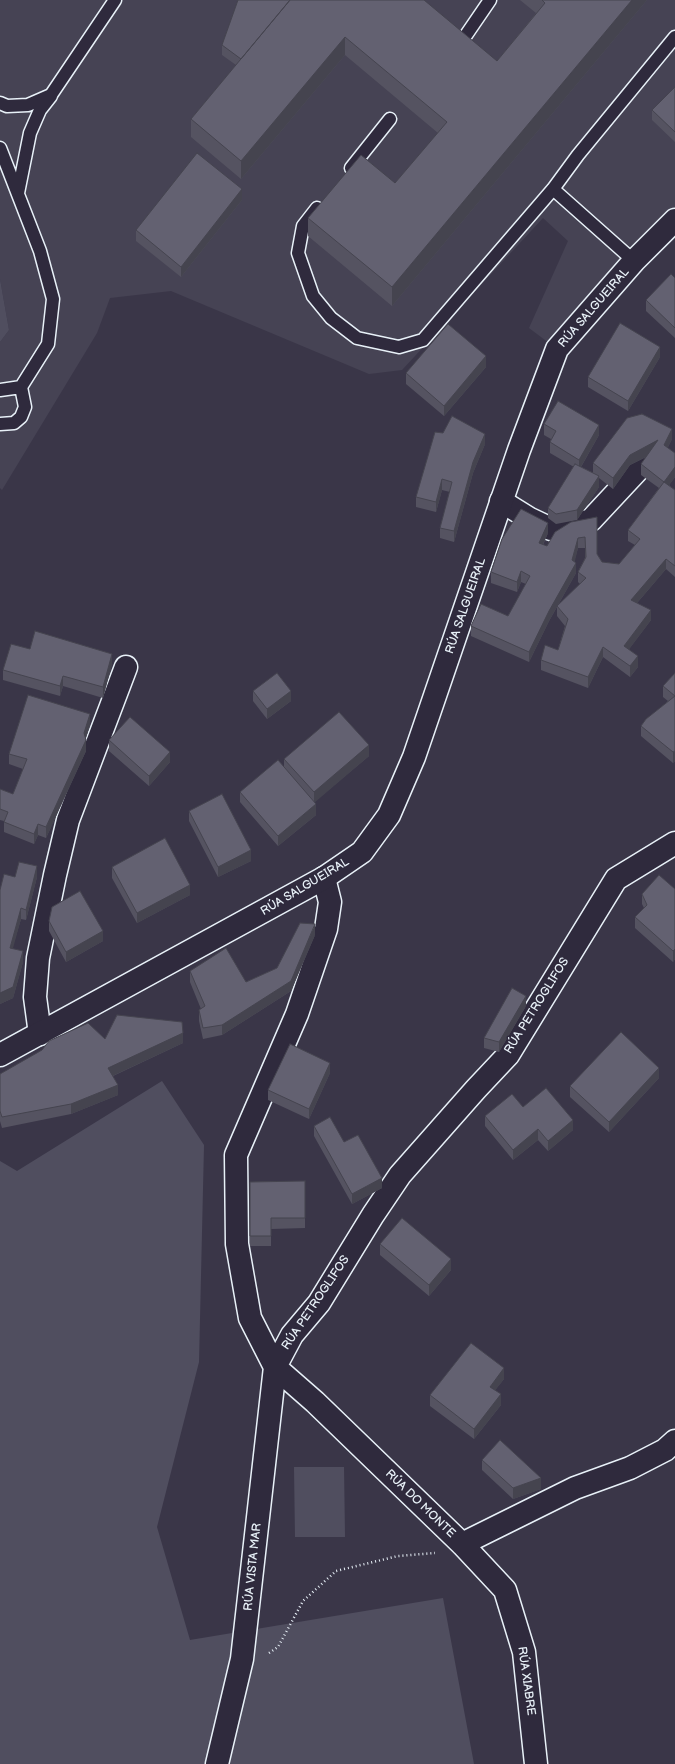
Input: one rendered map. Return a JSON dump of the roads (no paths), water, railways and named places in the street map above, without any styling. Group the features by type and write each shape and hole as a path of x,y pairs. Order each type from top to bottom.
{"street":[{"name":"RÚA SALGUEIRAL","path":"0,1055 324,878 362,852 389,815 414,757 518,450 557,350 634,261 675,220"},
{"path":"501,501 530,519 551,529 564,529 591,520 647,460"},
{"path":"40,1034 36,997 38,958 68,820 126,667"},
{"name":"RÚA PETROGLIFOS","path":"276,1367 292,1335 319,1303 373,1215 400,1175 508,1055 616,879 675,843"},
{"name":"RÚA PETROGLIFOS","path":"276,1367 250,1318 237,1244 236,1155 297,1014 326,929 330,902 324,878"},
{"name":"RÚA DO MONTE","path":"276,1367 315,1402 462,1544 575,1488 630,1468 665,1450 675,1441"},
{"name":"RÚA VISTA MAR","path":"217,1764 242,1659 276,1367"},
{"name":"RÚA XIABRE","path":"462,1544 505,1590 524,1652 536,1764"}],"lane":[{"path":"18,193 30,133 40,110 115,0"},
{"path":"462,41 490,0"},
{"path":"327,196 303,226 298,253 313,296 331,318 357,338 398,347 423,340 553,189 578,155 675,37"},
{"path":"0,103 7,106 28,105 51,95"},
{"path":"342,178 390,118"},
{"path":"0,148 40,251 53,299 48,344 21,387 25,407 21,418 14,423 0,424"},
{"path":"553,189 634,261"},
{"path":"0,390 21,387"}]}
